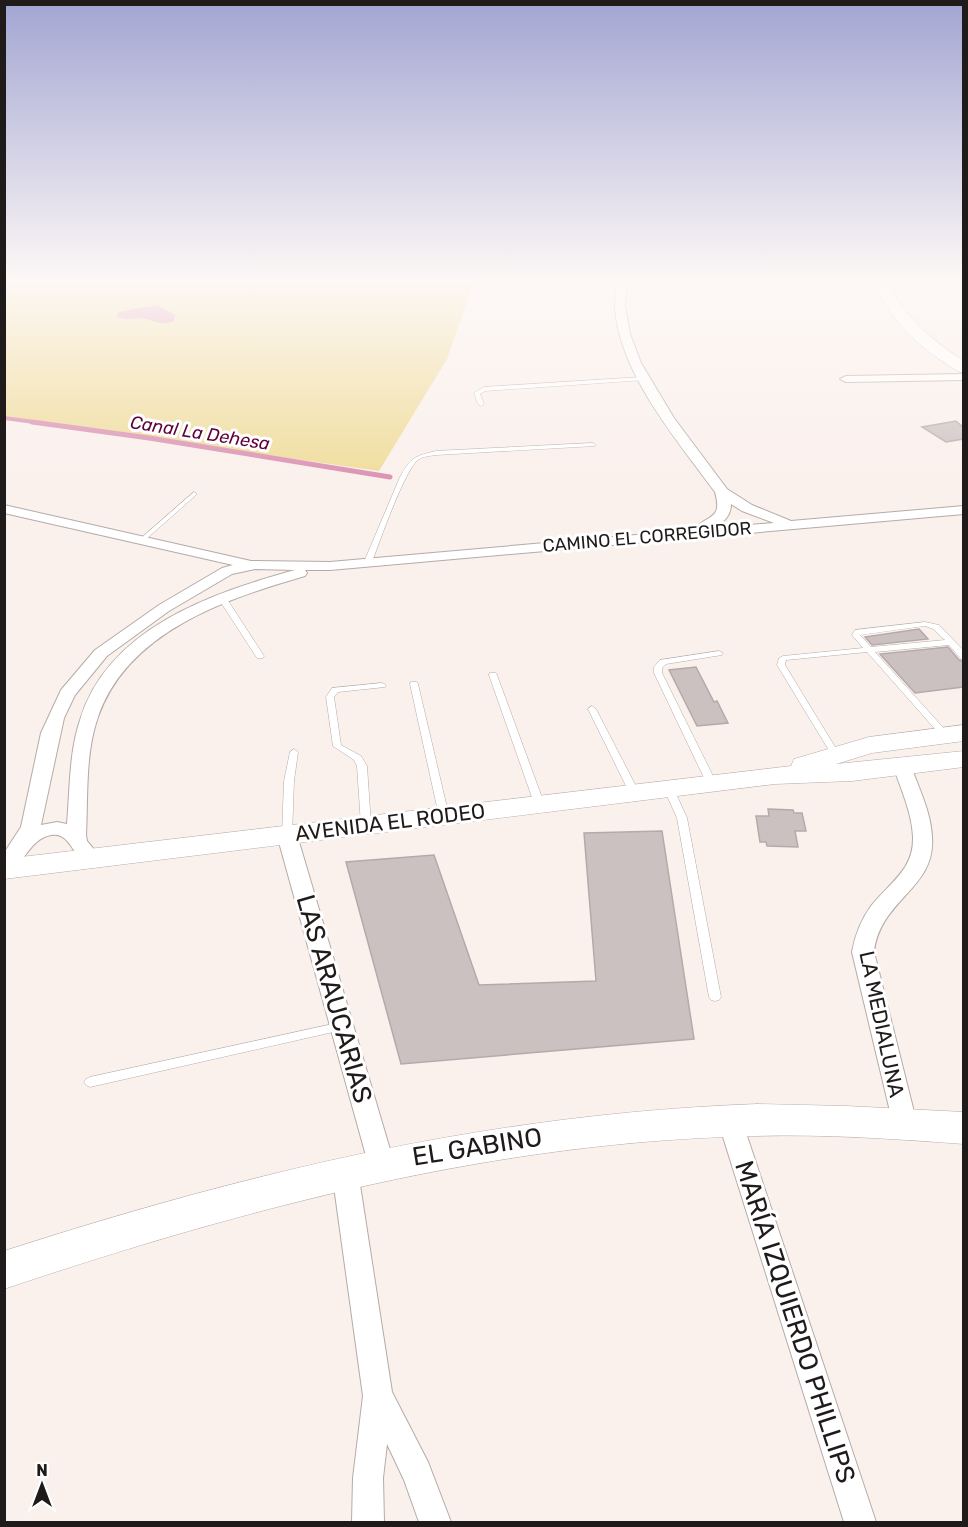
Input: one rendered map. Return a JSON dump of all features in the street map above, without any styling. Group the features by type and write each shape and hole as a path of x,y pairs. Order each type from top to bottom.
{"main road":[{"path":"936,349 963,368"},
{"name":"AVENIDA EL RODEO","path":"775,775 885,742 954,734"},
{"name":"AVENIDA EL RODEO","path":"4,868 711,782 775,775 852,772 963,759"},
{"name":"EL GABINO","path":"4,1270 162,1218 381,1163 549,1135 730,1120 905,1124 963,1128"}],"street":[{"path":"632,349 643,379 722,492 725,501 724,512 710,525 694,533"},
{"path":"846,379 963,377"},
{"path":"722,492 753,511 797,524"},
{"path":"4,509 255,565"},
{"name":"CAMINO EL CORREGIDOR","path":"26,840 50,733 67,694 87,668 115,641 227,571 255,565 330,566 963,510"},
{"path":"195,589 202,580 205,570 198,554"},
{"name":"CAMINO EL CORREGIDOR","path":"4,868 33,834 53,828 63,828 76,835 83,741 89,716 97,695 118,666 150,638 184,616 222,597 280,578 330,566"},
{"name":"LA MEDIALUNA","path":"902,766 921,824 924,852 911,878 870,921 863,952 905,1124"},
{"path":"76,835 78,843 92,859"},
{"name":"LAS ARAUCARIAS","path":"287,835 381,1163"},
{"name":"MARÍA IZQUIERDO PHILLIPS","path":"730,1120 860,1522"},
{"path":"345,1172 378,1396 368,1478 368,1522"},
{"path":"378,1396 404,1443 427,1496 435,1522"}],"lane":[{"path":"481,404 477,393 481,390 643,379"},
{"path":"368,562 404,475 412,461 420,456 436,453 593,445"},
{"path":"141,541 194,494"},
{"path":"222,597 260,656"},
{"path":"954,734 868,650 856,635 858,632 925,624 936,627 963,657"},
{"path":"836,755 781,661 783,658 951,642"},
{"path":"711,782 658,673 658,667 663,662 719,653"},
{"path":"493,675 539,803"},
{"path":"414,684 444,816"},
{"path":"366,825 362,766 358,758 337,746 330,697 335,690 382,685"},
{"path":"592,710 634,792"},
{"path":"287,835 289,781 294,752"},
{"path":"668,787 682,818 715,997"},
{"path":"90,1082 342,1026"}],"shaded area":[{"path":"5,349 450,349 447,359 379,471 5,418"}],"building":[{"path":"956,421 963,427 963,439 946,442 922,427"},
{"path":"919,629 928,639 872,645 865,637"},
{"path":"948,647 959,660 963,661 963,687 915,693 880,654"},
{"path":"696,667 728,723 697,726 669,670"},
{"path":"768,809 793,810 794,813 802,813 806,831 795,831 798,847 767,846 766,842 760,842 756,816 769,816"},
{"path":"662,831 694,1039 401,1064 346,862 434,855 479,985 596,981 584,833"}],"waterway":[{"name":"Canal La Dehesa","path":"4,418 42,423"},
{"name":"Canal La Dehesa","path":"32,422 149,438 390,477"}]}
